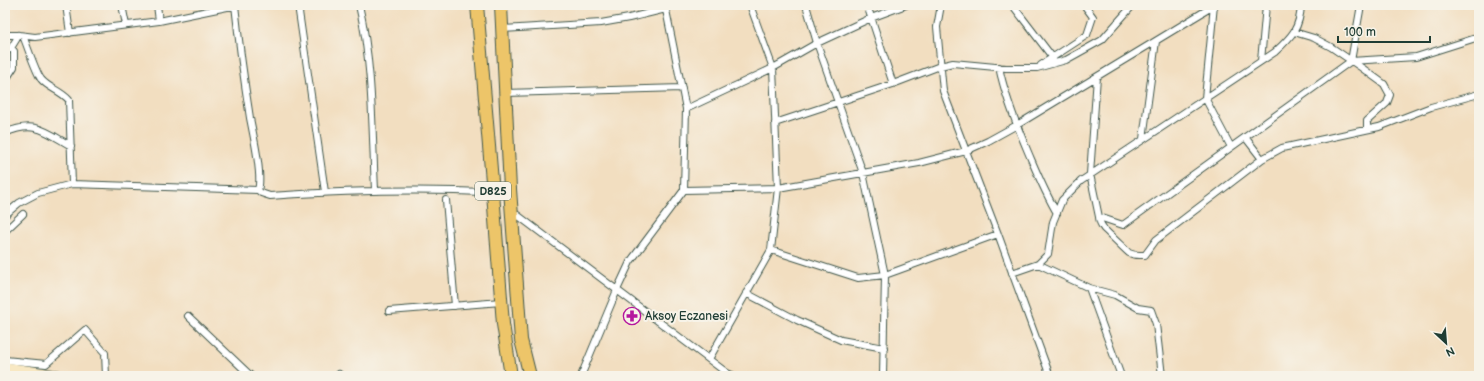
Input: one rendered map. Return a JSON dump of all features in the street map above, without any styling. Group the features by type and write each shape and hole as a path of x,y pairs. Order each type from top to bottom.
{"highway":[{"name":"D825","path":"477,5 503,324 511,376"},
{"name":"D825","path":"501,5 512,211 521,340 530,376"}],"street":[{"path":"66,5 70,33"},
{"path":"122,5 126,26"},
{"path":"157,5 159,21"},
{"path":"6,33 35,37 70,33 159,21 206,8 236,5 242,70 258,162 260,186 258,190"},
{"path":"298,5 326,192"},
{"path":"359,5 364,28 368,61 375,190"},
{"path":"709,359 771,250 778,188 773,68 750,5"},
{"path":"806,5 817,43 864,173 885,275 883,376"},
{"path":"867,5 893,84"},
{"path":"686,109 773,68 817,43 871,18 906,5"},
{"path":"941,5 937,27 943,91 998,234 1050,376"},
{"path":"1014,5 1052,58"},
{"path":"1037,68 1087,34 1093,17 1084,5"},
{"path":"775,122 893,84 940,66 953,63 999,67 1037,68 1066,60 1102,40 1133,5"},
{"path":"684,190 778,188 919,163 966,151 988,142 1017,125 1215,5"},
{"path":"1215,5 1205,98 1231,147"},
{"path":"1261,62 1266,5"},
{"path":"1012,273 1038,264 1048,254 1053,222 1062,200 1081,181 1275,52 1292,36 1300,16 1301,5"},
{"path":"1351,61 1361,5"},
{"path":"502,29 601,23 636,17 666,7 686,109 684,190 630,262 581,376"},
{"path":"1294,32 1314,38 1331,47 1384,84 1390,95 1387,103 1367,121 1368,129"},
{"path":"5,52 11,48 21,35"},
{"path":"21,35 40,79 63,93 69,100 72,184"},
{"path":"1098,217 1122,225 1351,61 1416,57 1479,38"},
{"path":"1143,140 1156,41"},
{"path":"5,81 14,66 14,51 11,48"},
{"path":"999,67 1003,85 1017,125 1046,195 1057,213"},
{"path":"1097,77 1090,174 1098,217 1104,228 1118,241 1127,253 1136,256 1145,255 1156,240 1262,159 1282,148 1379,127 1431,107 1479,94"},
{"path":"505,93 682,88"},
{"path":"5,133 16,128 31,126 41,129 71,146"},
{"path":"1245,137 1262,159"},
{"path":"5,215 19,203 38,193 72,184 258,190 261,193 270,196 375,190 448,190 493,193"},
{"path":"446,200 455,306"},
{"path":"512,211 709,359 726,374 734,376"},
{"path":"5,231 23,214"},
{"path":"771,250 858,278 885,275 998,234"},
{"path":"1038,264 1089,288 1115,295 1138,308 1151,310 1156,324 1162,376"},
{"path":"1089,288 1121,376"},
{"path":"746,294 841,340 884,348"},
{"path":"389,311 501,302"},
{"path":"188,316 250,376"},
{"path":"5,360 46,364 85,330 105,353 106,376"},
{"path":"5,367 67,376"},
{"path":"337,376 339,374 341,376"}],"place":[{"name":"Aksoy Eczanesi","path":"632,316"}]}
